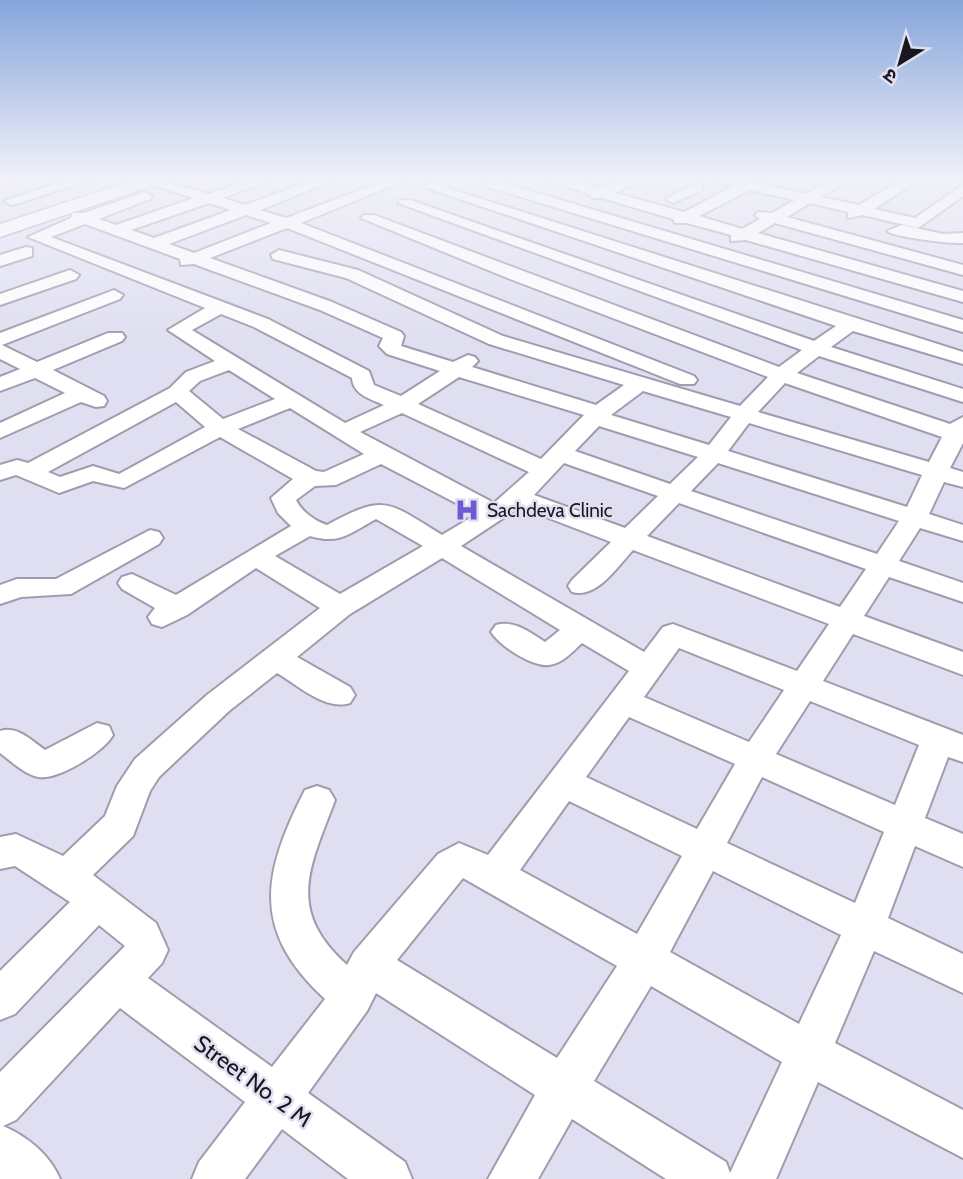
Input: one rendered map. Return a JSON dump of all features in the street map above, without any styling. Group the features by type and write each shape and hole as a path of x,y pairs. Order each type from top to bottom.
{"street":[{"path":"48,232 36,237 261,323 362,375 363,385 367,389 404,404 551,461 673,495 963,593"},
{"path":"122,232 236,273 388,333 395,339 389,346 394,350 963,533"},
{"path":"153,244 186,232"},
{"path":"142,279 261,232"},
{"path":"315,232 500,305 748,409 951,477"},
{"path":"184,295 335,232"},
{"path":"401,232 601,309 782,374 960,431 951,477 914,518 754,761 645,959 565,1086 512,1179"},
{"path":"488,232 817,349 963,396"},
{"path":"571,232 850,324 963,358"},
{"path":"500,305 657,232"},
{"path":"657,232 963,326"},
{"path":"740,232 860,270 963,297"},
{"path":"561,330 749,232"},
{"path":"822,232 963,270"},
{"path":"872,246 896,232"},
{"path":"912,232 943,241 963,238"},
{"path":"0,261 26,252"},
{"path":"279,255 352,274 496,340 640,383 748,409"},
{"path":"0,300 70,275"},
{"path":"0,340 114,295"},
{"path":"219,308 178,330 381,455 506,506 628,541 963,664"},
{"path":"343,432 404,404 531,318"},
{"path":"582,586 715,454 748,409 782,374 850,324"},
{"path":"0,386 115,337"},
{"path":"0,351 88,398 0,430"},
{"path":"29,472 178,392 181,385 190,379 232,362"},
{"path":"0,1000 80,889 120,825 134,786 147,768 274,657 340,607 506,506 597,415 640,383"},
{"path":"178,392 220,428 310,478 327,480 381,455"},
{"path":"0,473 17,467 59,486 93,473 113,481 124,481 220,428 292,400"},
{"path":"310,478 283,498 287,508 307,527 330,534 370,512 385,511 648,668"},
{"path":"132,583 169,612 307,527"},
{"path":"0,594 17,588 61,588 150,538"},
{"path":"256,556 340,607"},
{"path":"506,632 542,654 549,655 581,628"},
{"path":"495,875 565,783 667,638 673,634 951,745 904,825 865,926 752,1179"},
{"path":"274,657 339,695"},
{"path":"624,701 754,761 963,851"},
{"path":"2,740 41,765 60,759 97,735"},
{"path":"565,783 963,974"},
{"path":"317,800 292,869 288,910 293,931 306,952 565,1086 709,1179"},
{"path":"0,853 13,849 25,852 80,889 147,942 148,950 0,1104"},
{"path":"216,1179 360,981 451,865 459,859 495,875 807,1052 963,1135"},
{"name":"Street No. 2 M","path":"119,982 388,1179"},
{"path":"0,1148 36,1179"}],"place":[{"name":"Sachdeva Clinic","path":"467,510"}]}
